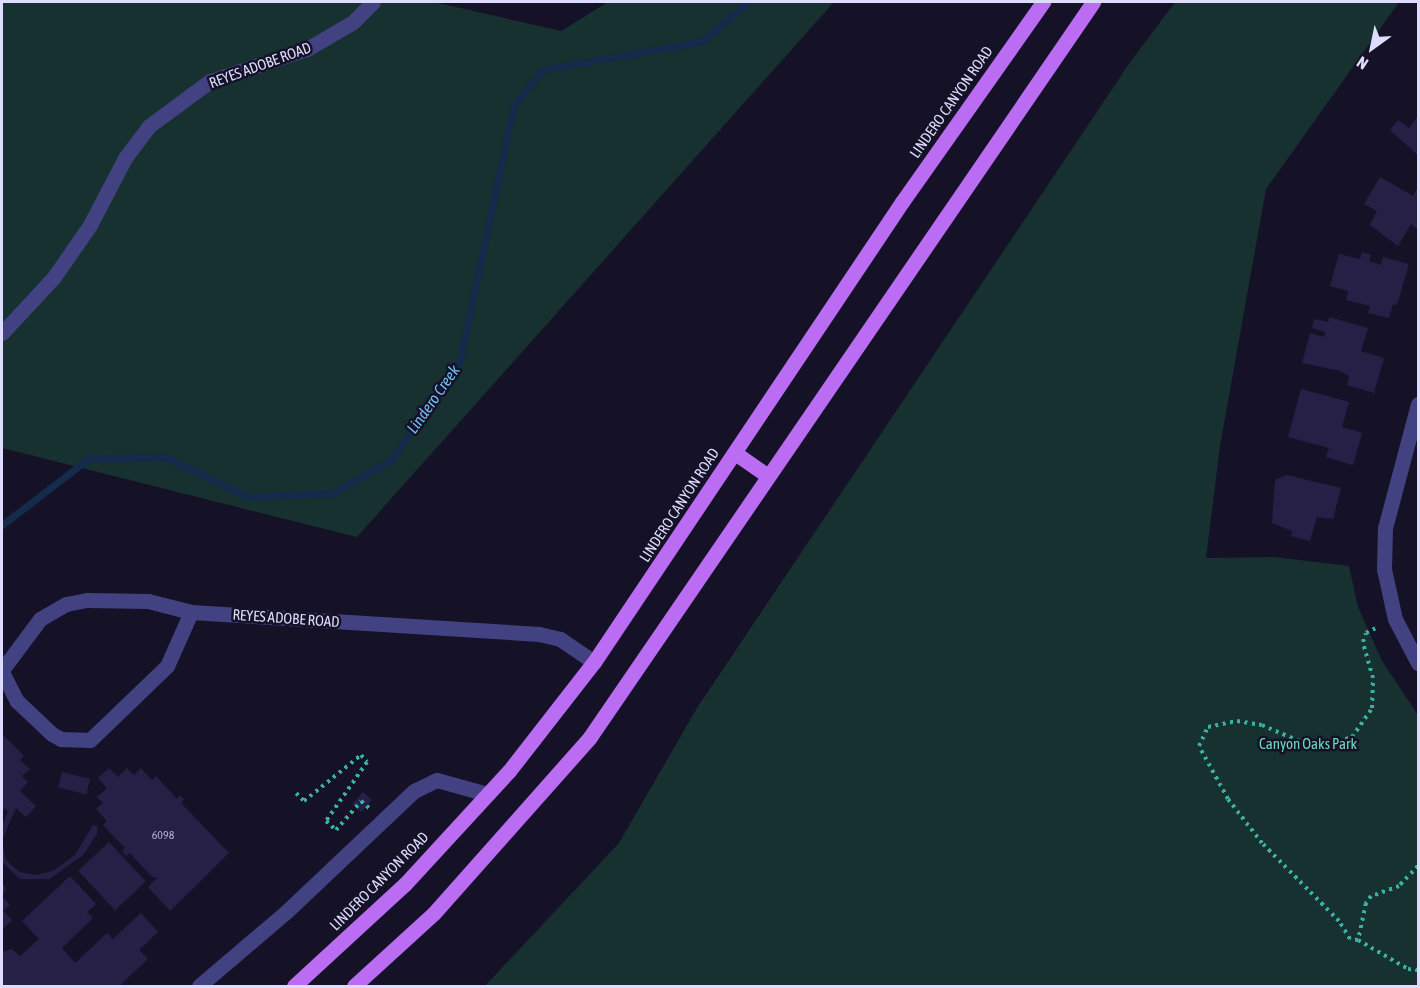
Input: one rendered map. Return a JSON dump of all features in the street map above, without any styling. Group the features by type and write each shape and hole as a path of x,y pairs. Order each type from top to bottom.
{"main road":[{"name":"LINDERO CANYON ROAD","path":"294,987 405,884 487,794 594,662 902,202 1043,2"},
{"path":"354,987 434,913 590,737 1093,2"},
{"path":"735,453 768,476"}],"street":[{"name":"REYES ADOBE ROAD","path":"2,333 54,277 90,225 125,158 149,126 210,81 307,50 353,22 373,2"},
{"path":"1419,404 1385,528 1384,569 1395,619 1419,663"},
{"name":"REYES ADOBE ROAD","path":"2,671 40,619 66,604 87,600 148,601 191,612 539,634 560,639 594,662"},
{"path":"2,671 17,701 52,734 69,741 90,740 168,666 191,612"},
{"path":"198,987 286,912 414,791 437,780 487,794"}],"path":[{"path":"1395,619 1363,636 1375,695 1363,725 1352,736 1324,747 1308,745 1262,724 1237,721 1209,727 1199,746 1228,799 1262,843 1339,921 1350,939 1358,940 1408,969 1419,970"},
{"path":"296,793 304,801 361,756 367,762 326,821 336,830 362,801 382,821"},
{"path":"1358,940 1366,903 1371,896 1399,886 1419,866"}],"green space":[{"path":"2,2 434,2 561,31 608,2 834,2 357,537 2,448"},
{"name":"Canyon Oaks Park","path":"1175,2 1399,2 1266,189 1220,446 1206,558 1274,557 1349,566 1358,607 1382,661 1418,715 1418,986 485,986 619,843 697,708 1131,61"}],"building":[{"path":"1418,116 1418,155 1390,130 1398,120 1409,128"},
{"path":"1380,177 1413,196 1418,187 1418,229 1411,224 1398,246 1370,225 1377,211 1364,204"},
{"path":"1362,252 1371,255 1369,261 1381,265 1383,257 1409,264 1397,305 1393,304 1389,318 1368,313 1370,306 1346,300 1348,291 1330,286 1339,254 1360,259"},
{"path":"1329,317 1368,328 1361,351 1384,358 1374,393 1347,385 1349,376 1340,371 1302,363 1310,333 1324,337 1325,332 1312,328 1314,319 1328,322"},
{"path":"1301,389 1349,402 1342,427 1362,433 1353,465 1326,457 1329,448 1288,437"},
{"path":"1287,475 1341,488 1333,519 1317,517 1310,541 1291,536 1292,531 1272,523 1275,480"},
{"path":"2,734 24,756 20,760 30,769 22,776 28,782 20,791 36,806 26,817 16,808 2,840 2,825 8,812 5,808 2,811"},
{"path":"109,768 118,777 127,768 134,775 141,768 152,780 156,776 177,799 180,795 184,799 181,803 229,853 170,911 148,887 158,877 153,878 130,853 126,856 122,851 125,848 103,825 107,821 96,809 103,803 97,797 107,788 98,778"},
{"path":"62,772 90,779 86,795 58,788"},
{"path":"363,792 372,800 361,812 352,804"},
{"path":"93,825 98,826 97,834 83,855 49,879 20,879 2,862 3,847 6,860 19,872 36,875 53,871 75,855"},
{"path":"109,842 146,881 115,910 78,871"},
{"path":"70,876 96,904 87,912 93,918 62,948 75,963 107,933 113,939 141,913 158,932 139,950 148,959 119,986 2,986 2,952 12,949 20,956 39,939 22,921"},
{"path":"2,881 6,890 2,896"},
{"path":"2,896 10,905 3,911 12,920 2,930"}],"waterway":[{"name":"Lindero Creek","path":"2,525 88,459 165,457 248,497 332,493 391,460 459,363 514,105 542,70 703,41 748,2"}]}
